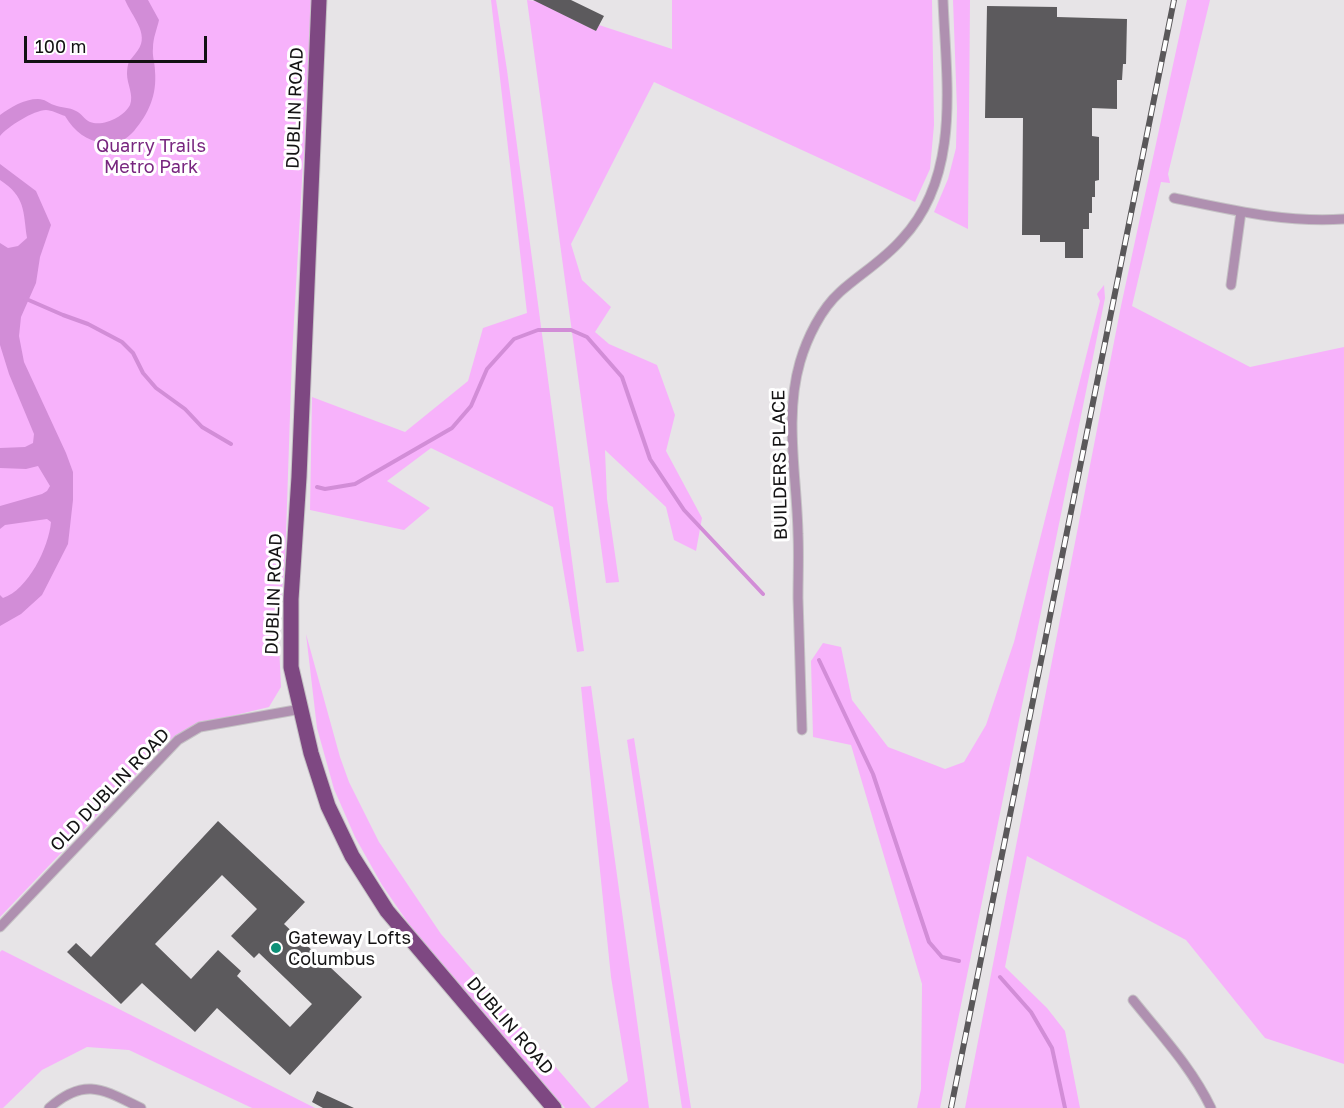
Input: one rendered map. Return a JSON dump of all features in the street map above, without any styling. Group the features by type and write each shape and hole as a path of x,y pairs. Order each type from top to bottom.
{"main road":[{"name":"DUBLIN ROAD","path":"319,0 299,477 291,599 291,667 311,753 328,806 352,856 381,902 424,958 554,1108"}],"street":[{"name":"BUILDERS PLACE","path":"802,730 793,405 795,383 800,360 814,328 833,299 875,265 903,238 922,212 930,194 941,165 947,120 943,0"},
{"path":"1174,198 1241,212 1312,221 1344,219"},
{"path":"1231,285 1241,212"},
{"name":"OLD DUBLIN ROAD","path":"0,927 178,740 200,727 301,709"},
{"path":"1133,1000 1187,1067 1202,1089 1211,1108"},
{"path":"49,1108 77,1090 96,1088 141,1108"}],"green space":[{"name":"Quarry Trails Metro Park","path":"0,0 313,0 315,76 303,163 292,356 285,563 278,624 281,687 269,707 198,724 168,741 0,917"},
{"path":"491,0 496,0 507,70 584,651 577,652 553,507 431,448 387,481 430,508 404,530 310,510 312,397 405,432 468,381 483,328 527,313"},
{"path":"527,0 536,1 596,31 599,25 672,49 672,0 932,0 934,125 930,169 915,202 654,82 571,244 582,280 611,307 595,332 609,344 657,365 675,415 666,451 702,518 696,551 674,540 666,507 605,450 607,499 619,582 606,583"},
{"path":"953,0 970,0 968,229 934,212 948,179 956,148"},
{"path":"1187,0 1210,0 1168,174 1170,183 1161,182 1132,306 1250,367 1344,347 1344,1064 1265,1038 1186,940 1027,856 1005,967 1047,1008 1065,1031 1080,1108 965,1108 1121,306"},
{"path":"1104,285 1105,298 940,1108 917,1108 921,1089 922,984 851,745 813,737 811,661 823,643 841,647 852,700 888,747 945,769 964,762 986,725 1014,642 1100,301 1097,294"},
{"path":"306,634 340,757 349,782 379,842 441,934 591,1108 565,1108 415,933 382,885 355,837 334,789 317,728"},
{"path":"591,686 649,1108 594,1108 628,1081 611,977 581,687"},
{"path":"634,738 691,1108 682,1108 627,740"},
{"path":"2,950 315,1108 252,1108 129,1050 87,1047 42,1070 3,1108 0,1108 0,952"}],"shaded area":[{"path":"125,0 148,0 159,20 153,44 155,88 148,110 134,131 118,142 98,142 82,135 65,116 46,110 21,120 0,136 0,115 28,100 45,100 78,112 88,121 95,123 113,120 127,109 131,97 127,78 128,65 138,50 142,38 141,31"},
{"path":"0,164 36,191 51,225 40,257 36,283 21,317 19,336 24,362 73,472 73,500 68,544 42,595 21,614 0,626 0,595 3,598 12,593 29,577 42,555 51,522 47,519 5,525 0,529 0,506 42,494 50,486 38,466 26,469 0,468 0,448 25,447 33,443 34,434 9,374 0,345 0,243 8,248 18,246 27,238 22,205 15,192 0,180"}],"building":[{"path":"533,0 571,0 604,16 596,31"},
{"path":"987,6 1057,7 1057,17 1127,19 1126,64 1123,64 1122,80 1117,80 1117,109 1092,108 1092,136 1099,137 1099,180 1095,181 1092,213 1089,213 1089,229 1083,229 1083,258 1065,258 1065,242 1040,242 1040,235 1022,235 1023,118 985,118"},
{"name":"Gateway Lofts Columbus","path":"218,821 305,902 284,924 362,997 290,1075 217,1008 195,1032 142,983 121,1004 67,952 76,943 91,957","holes":["222,875 257,909 231,936 254,958 259,953 312,1004 290,1027 237,976 241,971 218,950 191,979 155,944"]},
{"path":"317,1091 354,1108 323,1108 312,1102"}],"waterway":[{"path":"24,298 88,324 122,342 133,353 143,373 156,388 185,409 202,427 231,444"},
{"path":"317,487 325,489 355,484 452,428 471,406 487,369 514,339 538,330 571,330 587,337 622,377 650,459 684,510 763,594"},
{"path":"819,660 873,774 929,942 942,957 959,961"},
{"path":"1000,977 1031,1012 1052,1048 1065,1108"}],"railway":[{"path":"951,1108 1174,0"}],"place":[{"name":"Gateway Lofts Columbus","path":"276,948"}]}
